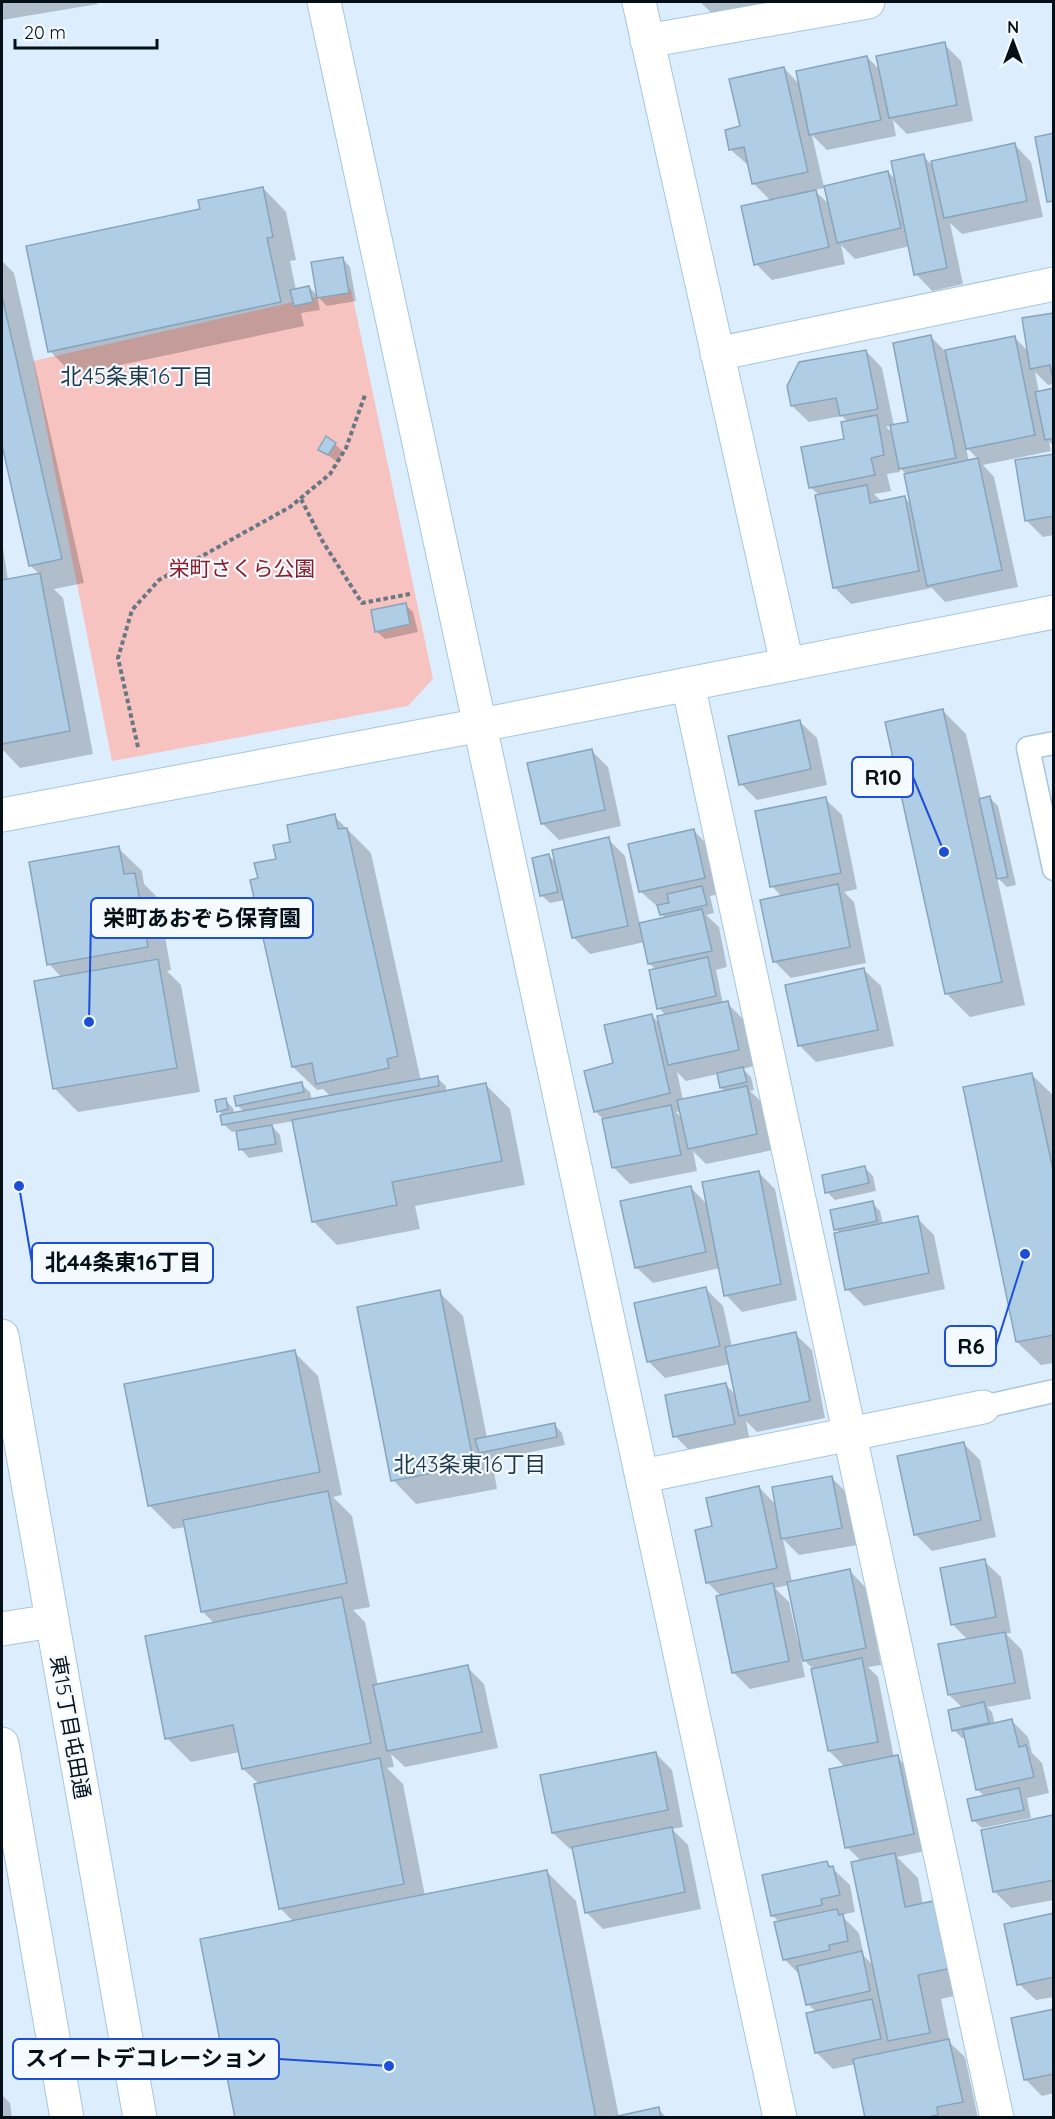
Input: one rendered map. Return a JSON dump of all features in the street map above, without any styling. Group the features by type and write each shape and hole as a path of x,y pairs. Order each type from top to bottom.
{"street":[{"path":"324,2 780,2118"},
{"path":"639,2 787,664"},
{"path":"647,41 868,2"},
{"path":"717,354 1053,284"},
{"path":"2,815 481,725 1053,612"},
{"path":"688,684 997,2118"},
{"name":"東15丁目屯田通","path":"2,1336 140,2118"},
{"path":"643,1476 983,1407"},
{"path":"2,1629 52,1620"},
{"path":"2,1744 67,2118"}],"lane":[{"path":"1053,743 1028,748 1053,869"},
{"path":"983,1407 1053,1392"}],"path":[{"path":"139,752 118,658 132,610 159,580 290,507 330,474 346,448 366,392"},
{"path":"301,499 323,542 362,603 412,594"}],"green space":[{"name":"栄町さくら公園","path":"351,289 433,679 408,706 112,761 33,361"}],"building":[{"path":"945,42 957,105 889,118 876,56"},
{"path":"867,56 881,120 809,135 796,71"},
{"path":"784,67 808,172 752,184 744,147 729,150 725,130 740,126 729,79"},
{"path":"1054,133 1054,201 1047,202 1035,137"},
{"path":"1015,143 1027,201 944,218 931,161"},
{"path":"924,154 947,268 914,275 891,161"},
{"path":"888,171 901,228 837,243 824,186"},
{"path":"263,187 273,237 267,238 281,302 48,352 26,246 200,209 198,200"},
{"path":"816,190 829,247 754,265 741,206"},
{"path":"343,257 349,293 317,298 311,262"},
{"path":"309,286 313,302 294,306 290,290"},
{"path":"2,296 62,559 29,566 2,445"},
{"path":"1054,313 1053,380 1050,365 1030,369 1022,318"},
{"path":"931,335 956,458 899,469 890,425 908,422 893,343"},
{"path":"1015,336 1035,435 966,449 945,350"},
{"path":"866,350 878,409 840,416 836,398 791,406 787,386 799,362"},
{"path":"1054,388 1054,438 1045,440 1035,392"},
{"path":"877,415 884,455 871,458 875,475 809,488 801,447 844,439 841,422"},
{"path":"326,436 336,443 328,455 318,450"},
{"path":"1054,454 1054,516 1025,521 1015,460"},
{"path":"978,458 1002,570 927,586 904,474"},
{"path":"867,485 870,503 905,496 919,571 833,588 815,495"},
{"path":"40,573 70,731 2,744 2,580"},
{"path":"406,603 410,624 375,632 371,610"},
{"path":"943,709 1002,982 945,994 885,722"},
{"path":"800,720 811,769 739,785 728,736"},
{"path":"592,749 605,810 541,824 527,763"},
{"path":"990,796 1008,877 997,879 979,799"},
{"path":"826,797 841,873 770,887 755,811"},
{"path":"335,814 338,829 347,828 398,1056 387,1059 389,1068 316,1084 312,1063 292,1067 250,880 258,878 254,863 276,859 273,845 290,842 287,825"},
{"path":"694,829 705,878 639,892 628,844"},
{"path":"609,837 628,926 572,938 552,850"},
{"path":"119,846 124,874 135,873 148,947 47,965 29,862"},
{"path":"549,854 558,892 540,896 532,858"},
{"path":"838,884 850,947 773,962 760,900"},
{"path":"702,886 707,905 660,915 657,905 669,903 667,894"},
{"path":"702,909 712,951 648,964 639,923"},
{"path":"708,957 716,996 657,1009 649,970"},
{"path":"158,959 177,1068 53,1089 34,981"},
{"path":"864,968 878,1030 798,1046 785,985"},
{"path":"728,1001 739,1050 668,1065 657,1016"},
{"path":"652,1014 670,1093 594,1112 584,1071 613,1063 604,1025"},
{"path":"743,1067 747,1082 720,1088 717,1073"},
{"path":"1032,1073 1054,1174 1054,1335 1016,1342 963,1087"},
{"path":"438,1076 439,1086 222,1125 220,1115"},
{"path":"302,1082 304,1092 236,1106 234,1096"},
{"path":"486,1083 502,1161 392,1182 397,1205 312,1222 292,1120"},
{"path":"747,1086 757,1134 688,1149 677,1100"},
{"path":"226,1098 228,1109 217,1112 215,1100"},
{"path":"671,1105 681,1155 612,1168 602,1119"},
{"path":"272,1125 276,1144 239,1150 236,1131"},
{"path":"865,1166 869,1183 825,1193 822,1175"},
{"path":"759,1171 781,1284 724,1296 702,1182"},
{"path":"691,1186 706,1252 635,1268 620,1201"},
{"path":"873,1201 877,1221 834,1230 830,1210"},
{"path":"918,1216 929,1273 845,1290 834,1233"},
{"path":"706,1287 720,1346 647,1362 634,1303"},
{"path":"440,1290 474,1465 391,1481 357,1307"},
{"path":"796,1332 810,1401 739,1416 725,1347"},
{"path":"295,1350 320,1472 148,1506 124,1384"},
{"path":"726,1383 735,1424 673,1437 665,1395"},
{"path":"555,1423 557,1437 479,1453 475,1439"},
{"path":"964,1442 981,1520 914,1535 897,1456"},
{"path":"832,1476 842,1528 781,1539 772,1487"},
{"path":"759,1486 777,1568 706,1583 695,1530 712,1526 706,1498"},
{"path":"328,1491 347,1583 201,1612 183,1520"},
{"path":"985,1559 996,1617 951,1625 940,1568"},
{"path":"850,1569 866,1648 803,1661 787,1582"},
{"path":"773,1583 789,1661 732,1673 716,1596"},
{"path":"342,1597 371,1743 242,1769 233,1725 165,1739 145,1636"},
{"path":"1005,1632 1015,1683 948,1695 938,1644"},
{"path":"862,1658 878,1742 828,1751 811,1669"},
{"path":"468,1665 482,1732 387,1751 373,1685"},
{"path":"984,1702 989,1723 952,1731 948,1710"},
{"path":"1012,1719 1019,1747 1026,1745 1034,1777 976,1790 963,1730"},
{"path":"656,1752 668,1810 552,1833 540,1775"},
{"path":"898,1755 914,1834 845,1848 829,1769"},
{"path":"380,1758 404,1884 279,1909 254,1784"},
{"path":"1019,1788 1024,1810 972,1821 967,1799"},
{"path":"1053,1815 1054,1880 993,1892 981,1830"},
{"path":"672,1827 685,1892 585,1913 572,1847"},
{"path":"895,1853 905,1907 938,1900 952,1968 918,1975 930,2033 888,2041 851,1862"},
{"path":"827,1861 829,1867 833,1866 840,1895 821,1899 822,1905 771,1916 762,1875"},
{"path":"547,1870 596,2118 235,2118 200,1939"},
{"path":"837,1909 839,1915 843,1914 848,1941 829,1945 830,1950 783,1960 774,1922"},
{"path":"1054,1913 1054,1977 1017,1985 1004,1924"},
{"path":"862,1951 870,1991 806,2005 797,1966"},
{"path":"872,1999 881,2039 815,2053 806,2013"},
{"path":"1054,2009 1054,2074 1024,2080 1011,2018"},
{"path":"949,2039 963,2102 937,2107 938,2115 924,2118 865,2118 853,2059"},
{"path":"659,2107 661,2118 609,2118"}],"place":[{"name":"R10","path":"944,852"},
{"name":"栄町あおぞら保育園","path":"89,1022"},
{"name":"北44条東16丁目","path":"19,1186"},
{"name":"R6","path":"1025,1254"},
{"name":"スイートデコレーション","path":"389,2066"}],"district":[{"name":"北45条東16丁目","path":"137,376"},
{"name":"北43条東16丁目","path":"470,1464"}]}
